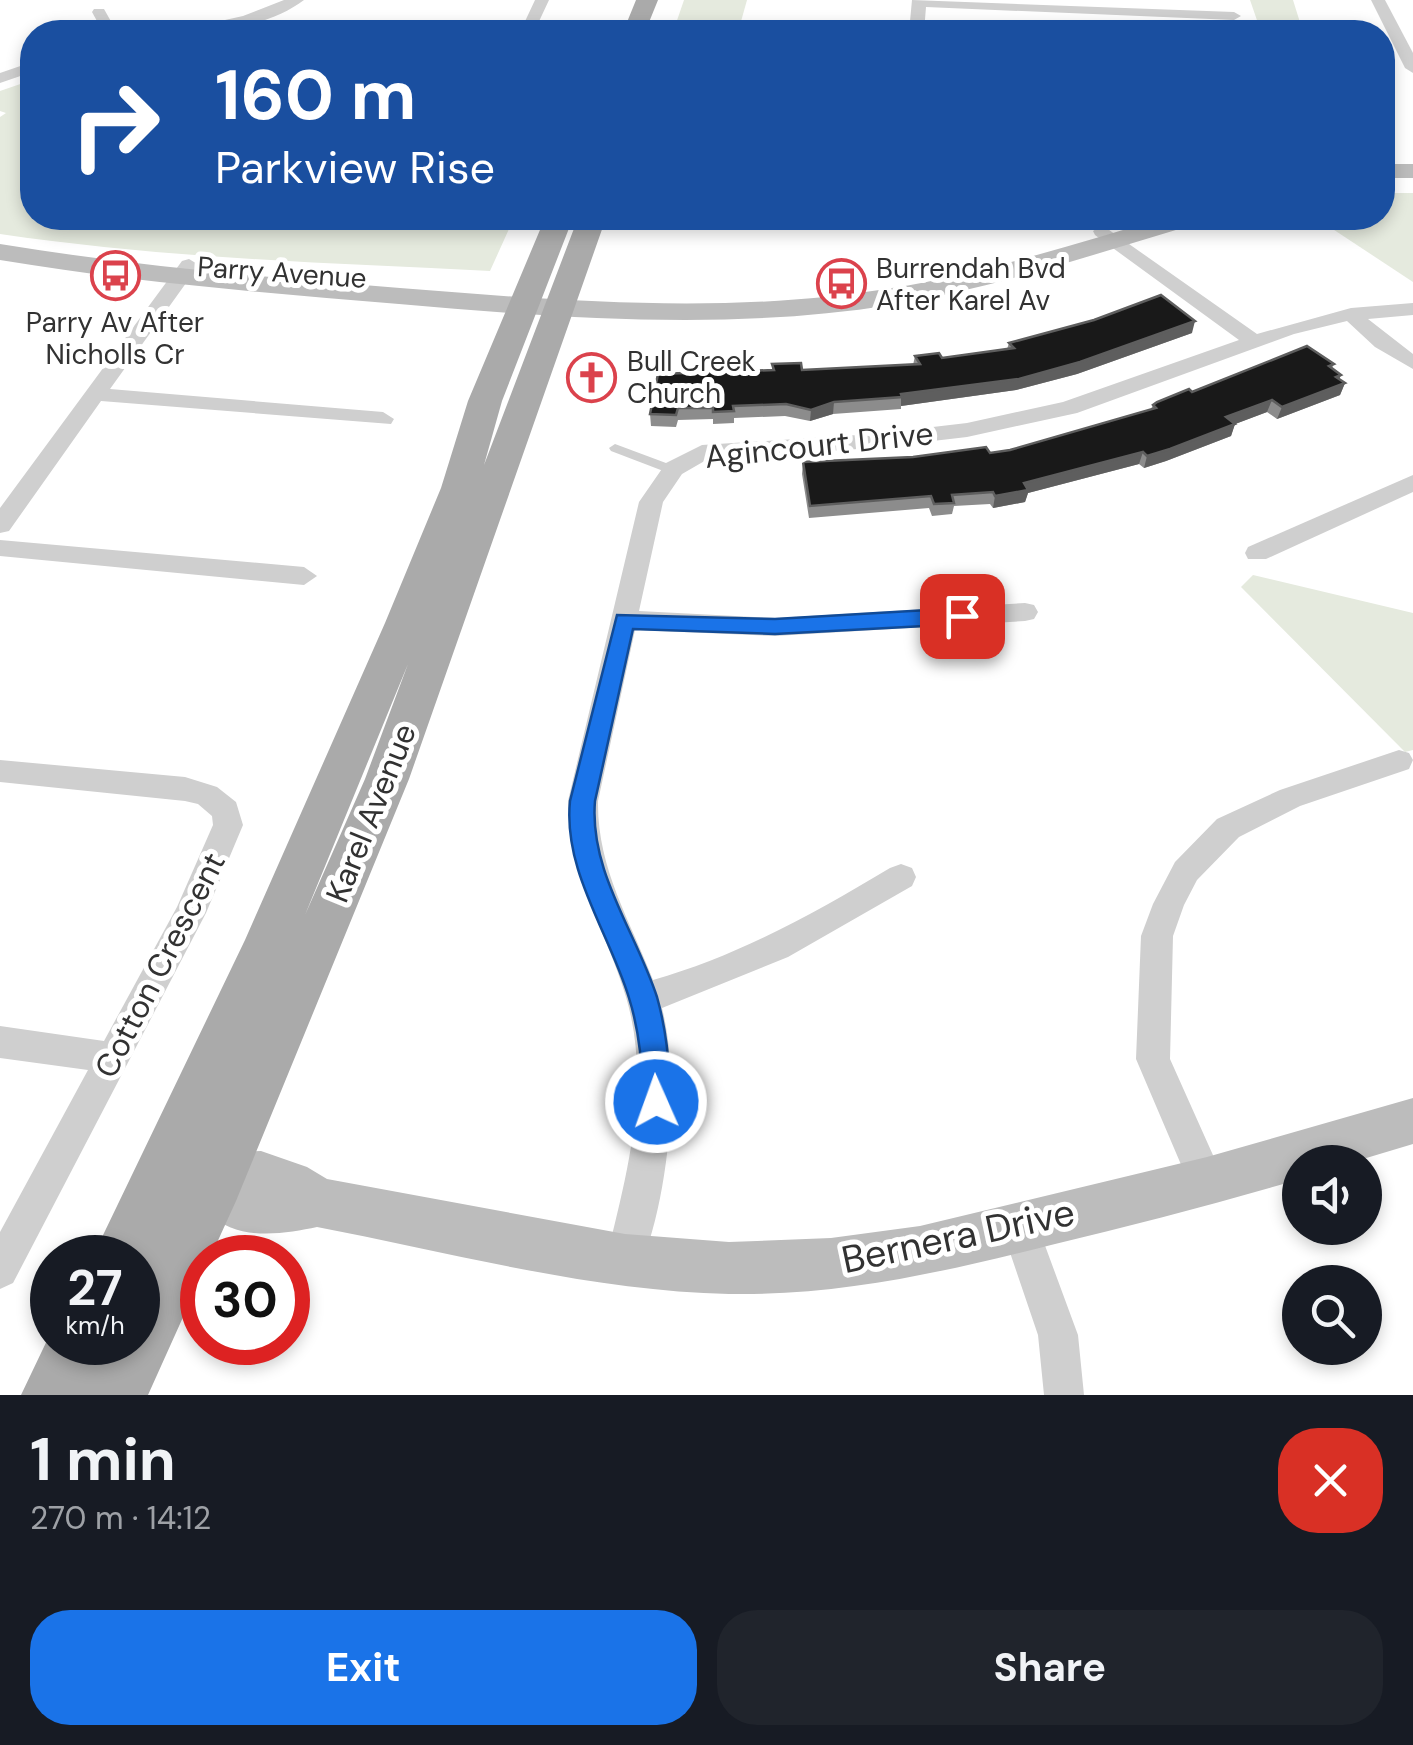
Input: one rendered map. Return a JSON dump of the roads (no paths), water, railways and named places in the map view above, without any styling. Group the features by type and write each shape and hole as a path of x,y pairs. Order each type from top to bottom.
{"main road":[{"name":"Karel Avenue","path":"132,1235 267,946 406,623 554,230"},
{"name":"Karel Avenue","path":"116,1395 216,1180 387,779 588,230"},
{"path":"1108,236 1117,230"},
{"path":"1108,236 1135,230"},
{"name":"Parry Avenue","path":"0,252 185,271 707,311 867,300 946,285 1108,236"},
{"name":"Parry Avenue","path":"0,242 185,271"},
{"path":"194,1100 198,1129 216,1180"},
{"name":"Bernera Drive","path":"153,1235 170,1211 216,1180 250,1172 292,1183 317,1202 625,1260 729,1268 831,1264 920,1252 1207,1182 1413,1121"}],"street":[{"path":"247,20 297,0"},
{"path":"919,1 1234,16"},
{"path":"99,12 103,20"},
{"path":"1395,32 1413,68"},
{"path":"1108,236 1254,341"},
{"path":"0,525 185,271"},
{"name":"Agincourt Drive","path":"625,1260 656,1102 654,1048 643,998 586,856 580,828 582,801 651,502 670,470 688,458 730,447 873,441 967,430 1052,412 1254,341 1351,314 1413,309"},
{"path":"1351,314 1382,343 1413,363"},
{"path":"92,394 383,419"},
{"path":"1257,552 1413,482"},
{"path":"0,548 304,576"},
{"path":"624,620 775,626 1025,612"},
{"path":"1207,1182 1153,1058 1157,936 1169,904 1186,871 1228,828 1290,798 1399,760"},
{"name":"Cotton Crescent","path":"0,772 185,789 207,795 226,810 228,824 221,849 0,1270"},
{"path":"643,998 694,983 842,913 901,877"},
{"path":"0,1042 114,1058"},
{"path":"1020,1226 1054,1321 1064,1395"}],"lane":[{"path":"615,448 670,470"}],"place":[{"name":"Parry Av After Nicholls Cr","path":"115,275"},
{"name":"Burrendah Bvd After Karel Av","path":"841,284"},
{"name":"Bull Creek Church","path":"592,377"}]}
